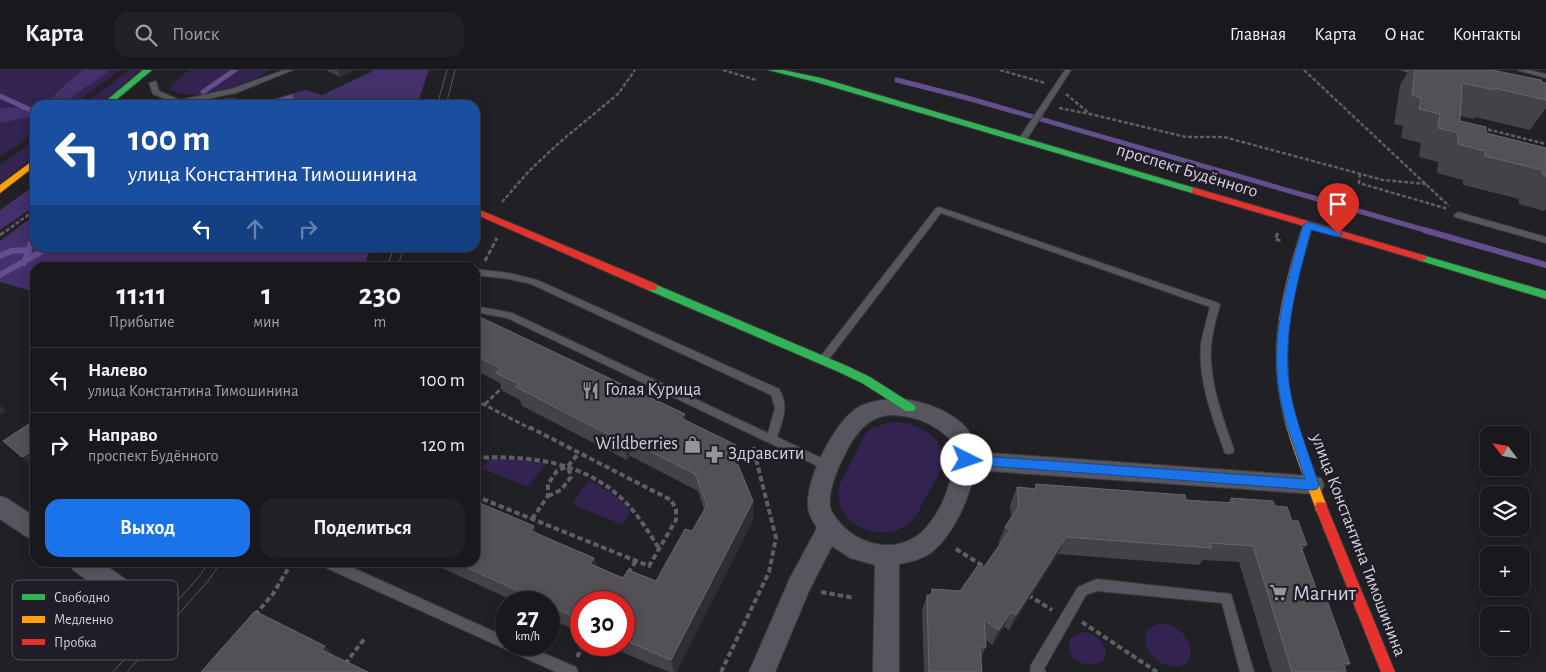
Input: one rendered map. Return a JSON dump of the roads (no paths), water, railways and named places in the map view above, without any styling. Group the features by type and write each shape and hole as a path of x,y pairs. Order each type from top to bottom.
{"street":[{"path":"111,100 148,70"},
{"name":"проспект Будённого","path":"772,70 818,80 1546,295"},
{"name":"проспект Будённого","path":"795,70 818,80"},
{"path":"6,195 30,168"},
{"path":"480,213 823,360 866,380 910,408 955,429 963,440 967,460 962,483 941,524 922,545 904,552 887,555 870,553 851,547 838,538 828,527 819,510 822,485 828,466 846,434 859,418 873,408 910,408"},
{"name":"улица Константина Тимошинина","path":"1308,225 1289,292 1282,350 1284,384 1297,437 1313,485 1388,672"},
{"path":"967,460 1313,485"},
{"path":"0,506 30,527"},
{"path":"762,672 799,586 828,527"},
{"path":"886,672 887,555"},
{"path":"88,567 106,580"}],"lane":[{"path":"193,100 233,92 290,70"},
{"path":"1022,140 1068,70"},
{"path":"1404,70 1432,77"},
{"path":"1520,70 1546,76"},
{"path":"153,83 156,92 167,100"},
{"path":"823,360 939,210 1216,305 1206,349 1208,376 1217,414 1229,450"},
{"path":"1458,215 1546,240"},
{"path":"480,273 509,276 534,282 775,392 780,399 781,408 771,438"},
{"path":"480,310 509,315 828,466"},
{"path":"337,567 495,638"},
{"path":"1039,672 1036,670 1082,591 1097,586 1227,598 1247,672"},
{"path":"543,656 573,666"}],"waterway":[{"path":"203,92 235,70"},
{"path":"897,80 971,99 1428,231"},
{"path":"0,96 30,110"},
{"path":"282,100 291,97"},
{"path":"1424,230 1546,265"},
{"path":"29,250 30,246"},
{"path":"0,256 11,251 29,250"},
{"path":"25,261 29,250"},
{"path":"25,261 41,252"},
{"path":"0,275 25,261"}],"tram line":[{"path":"438,100 447,70"},
{"path":"447,100 455,70"},
{"path":"388,262 392,252"},
{"path":"399,262 403,252"},
{"path":"178,600 206,567"},
{"path":"178,615 208,581 218,567"},
{"path":"113,672 124,660"},
{"path":"127,672 138,660"}],"place":[{"name":"Голая Курица","path":"591,390"},
{"name":"Wildberries","path":"692,444"},
{"name":"Здравсити","path":"714,454"},
{"name":"Магнит","path":"1279,593"}]}
